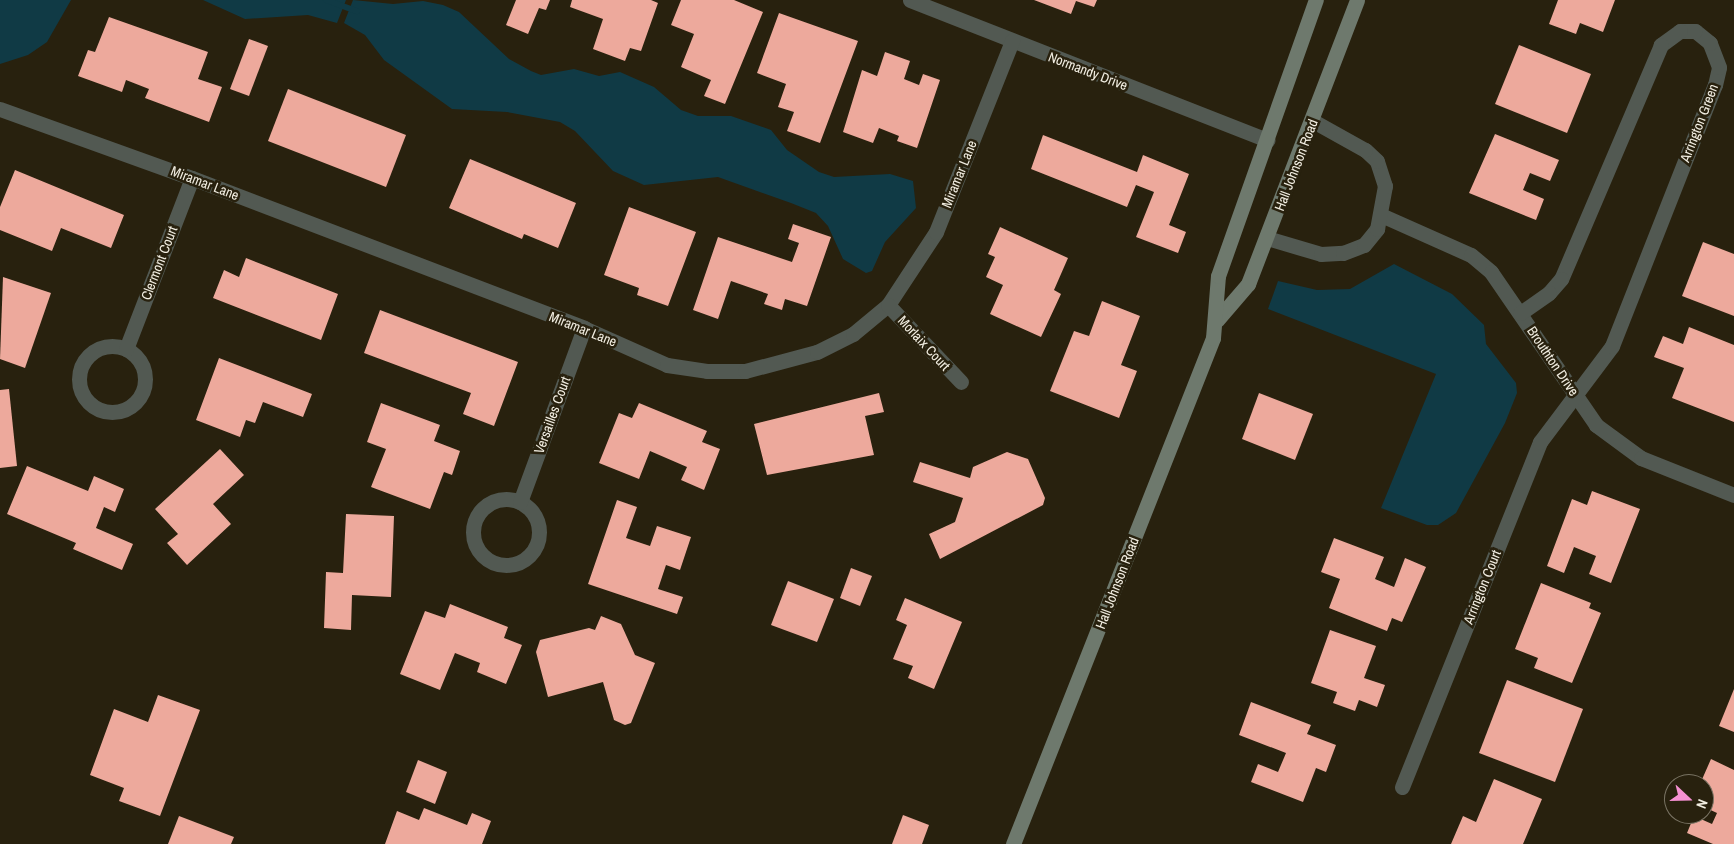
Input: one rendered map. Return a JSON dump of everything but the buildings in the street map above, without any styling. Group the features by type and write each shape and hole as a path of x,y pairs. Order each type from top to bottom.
{"main road":[{"name":"Hall Johnson Road","path":"1217,320 1218,276 1268,140 1316,0"},
{"name":"Hall Johnson Road","path":"1013,844 1217,320 1248,284 1313,121 1358,0"}],"street":[{"name":"Normandy Drive","path":"910,0 1268,140"},
{"name":"Arrington Green","path":"1520,312 1549,293 1561,279 1661,45 1680,31 1695,31 1710,43 1718,67 1715,84 1612,346 1577,396"},
{"name":"Miramar Lane","path":"0,109 192,178 584,328 667,365 707,371 745,371 817,352 853,334 888,305 936,232 1012,41"},
{"path":"1267,238 1321,254 1343,253 1364,245 1377,229 1385,186 1377,161 1365,150 1313,121"},
{"name":"Clermont Court","path":"126,349 192,178"},
{"name":"Brouthton Drive","path":"1381,215 1471,255 1491,272 1596,425 1641,458 1734,495"},
{"name":"Morlaix Court","path":"888,305 961,382"},
{"name":"Versailles Court","path":"520,502 584,328"},
{"path":"102,348 126,349 143,367 143,391 127,409 115,413 92,407 79,386 83,363 102,348"},
{"name":"Arrington Court","path":"1402,787 1540,442 1577,396"},
{"path":"509,499 520,502 537,519 537,544 521,562 498,565 478,550 473,527 486,506 509,499"}],"water":[{"path":"0,0 71,0 47,42 28,55 0,64"},
{"path":"203,0 346,0 337,23 308,15 245,19"},
{"path":"353,0 393,4 423,1 443,5 459,12 509,59 531,71 541,75 574,69 599,76 620,72 654,87 681,110 698,116 731,116 771,130 787,150 819,172 834,177 890,174 913,181 916,208 885,242 872,271 866,273 843,259 828,226 816,213 791,203 718,177 644,185 613,171 575,131 560,122 507,112 452,109 384,60 365,35 344,23"},
{"path":"1394,264 1452,294 1484,325 1486,344 1516,383 1517,393 1505,423 1456,513 1438,525 1427,525 1381,508 1436,374 1268,309 1278,281 1317,290 1350,289"}],"waterway":[{"path":"326,0 357,11"}]}
